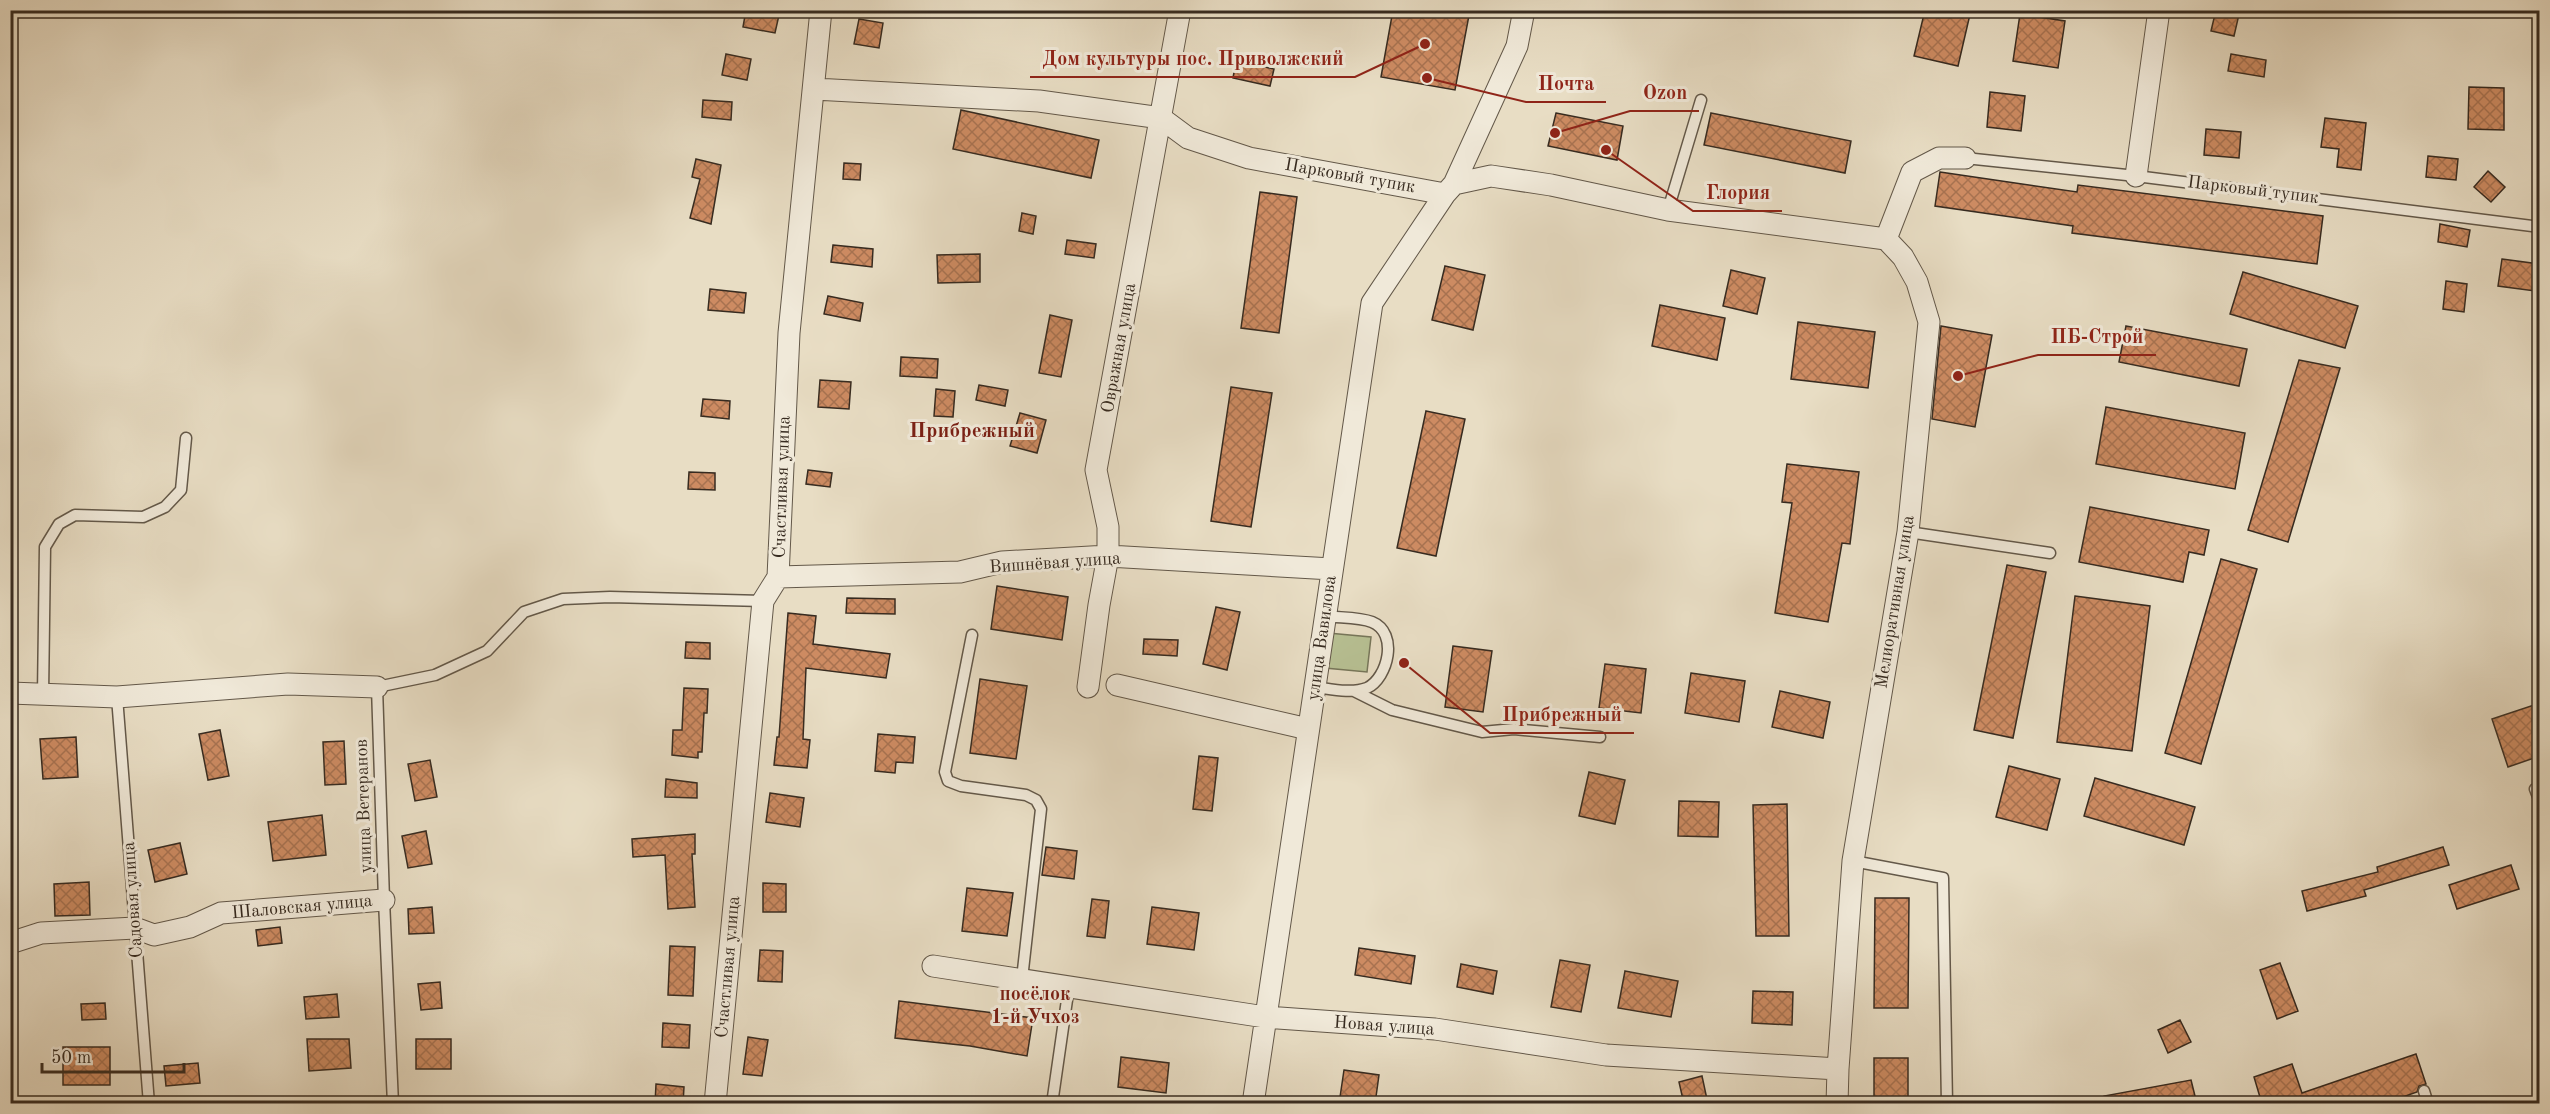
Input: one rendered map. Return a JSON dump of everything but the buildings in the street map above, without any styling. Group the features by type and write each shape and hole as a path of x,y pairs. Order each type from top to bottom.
{"street":[{"name":"Счастливая улица","path":"715,1104 763,601 778,577 789,333 821,10"},
{"name":"Овражная улица","path":"1088,687 1108,556 1108,527 1096,470 1180,10"},
{"name":"улица Вавилова","path":"1253,1104 1372,303 1449,189 1517,46 1524,10"},
{"path":"2136,176 2159,10"},
{"name":"Парковый тупик","path":"814,89 1039,101 1161,118 1188,138 1249,158 1449,189 1491,176 1551,185 1668,210 1886,239"},
{"path":"1886,239 1912,172 1939,158 1965,158"},
{"name":"Мелиоративная улица","path":"1838,1104 1838,1069 1853,861 1908,532 1929,322 1917,282 1903,257 1886,239"},
{"name":"Вишнёвая улица","path":"778,577 960,572 1002,562 1108,556 1332,569"},
{"path":"10,693 117,697 288,684 377,687"},
{"path":"1117,685 1308,729"},
{"name":"Шаловская улица","path":"10,943 41,933 135,928 154,935 190,927 221,913 384,900"},
{"name":"Новая улица","path":"933,966 1265,1017 1435,1029 1606,1055 1838,1069"}],"lane":[{"path":"1668,210 1701,100"},
{"name":"Парковый тупик","path":"1965,158 2136,176 2540,227"},
{"path":"43,696 45,547 60,524 75,515 143,517 165,507 181,490 186,438"},
{"path":"1908,532 2050,553"},
{"path":"377,687 435,675 487,651 525,612 562,599 610,597 763,601"},
{"path":"1325,616 1372,622 1382,628 1387,638 1387,657 1380,677 1365,688 1354,691"},
{"path":"972,635 945,772 948,781 961,786 1026,795 1036,800 1041,809 1022,979"},
{"name":"улица Ветеранов","path":"377,687 393,1104"},
{"path":"1315,687 1354,691 1392,710 1482,732 1514,729 1600,736"},
{"name":"Садовая улица","path":"117,697 148,1104"},
{"path":"2535,789 2540,802"},
{"path":"1853,861 1943,878 1947,1104"},
{"path":"1052,1104 1069,986"},
{"path":"2424,1091 2428,1104"}],"green space":[{"path":"1328,633 1371,637 1367,672 1325,668"}],"place":[{"name":"Дом культуры пос. Приволжский","path":"1425,44"},
{"name":"Почта","path":"1427,78"},
{"name":"Ozon","path":"1555,133"},
{"name":"Глория","path":"1606,150"},
{"name":"ПБ-Строй","path":"1958,376"},
{"name":"Прибрежный","path":"1404,663"}],"district":[{"name":"Прибрежный","path":"972,431"},
{"name":"посёлок 1-й Учхоз","path":"1035,1006"}]}
